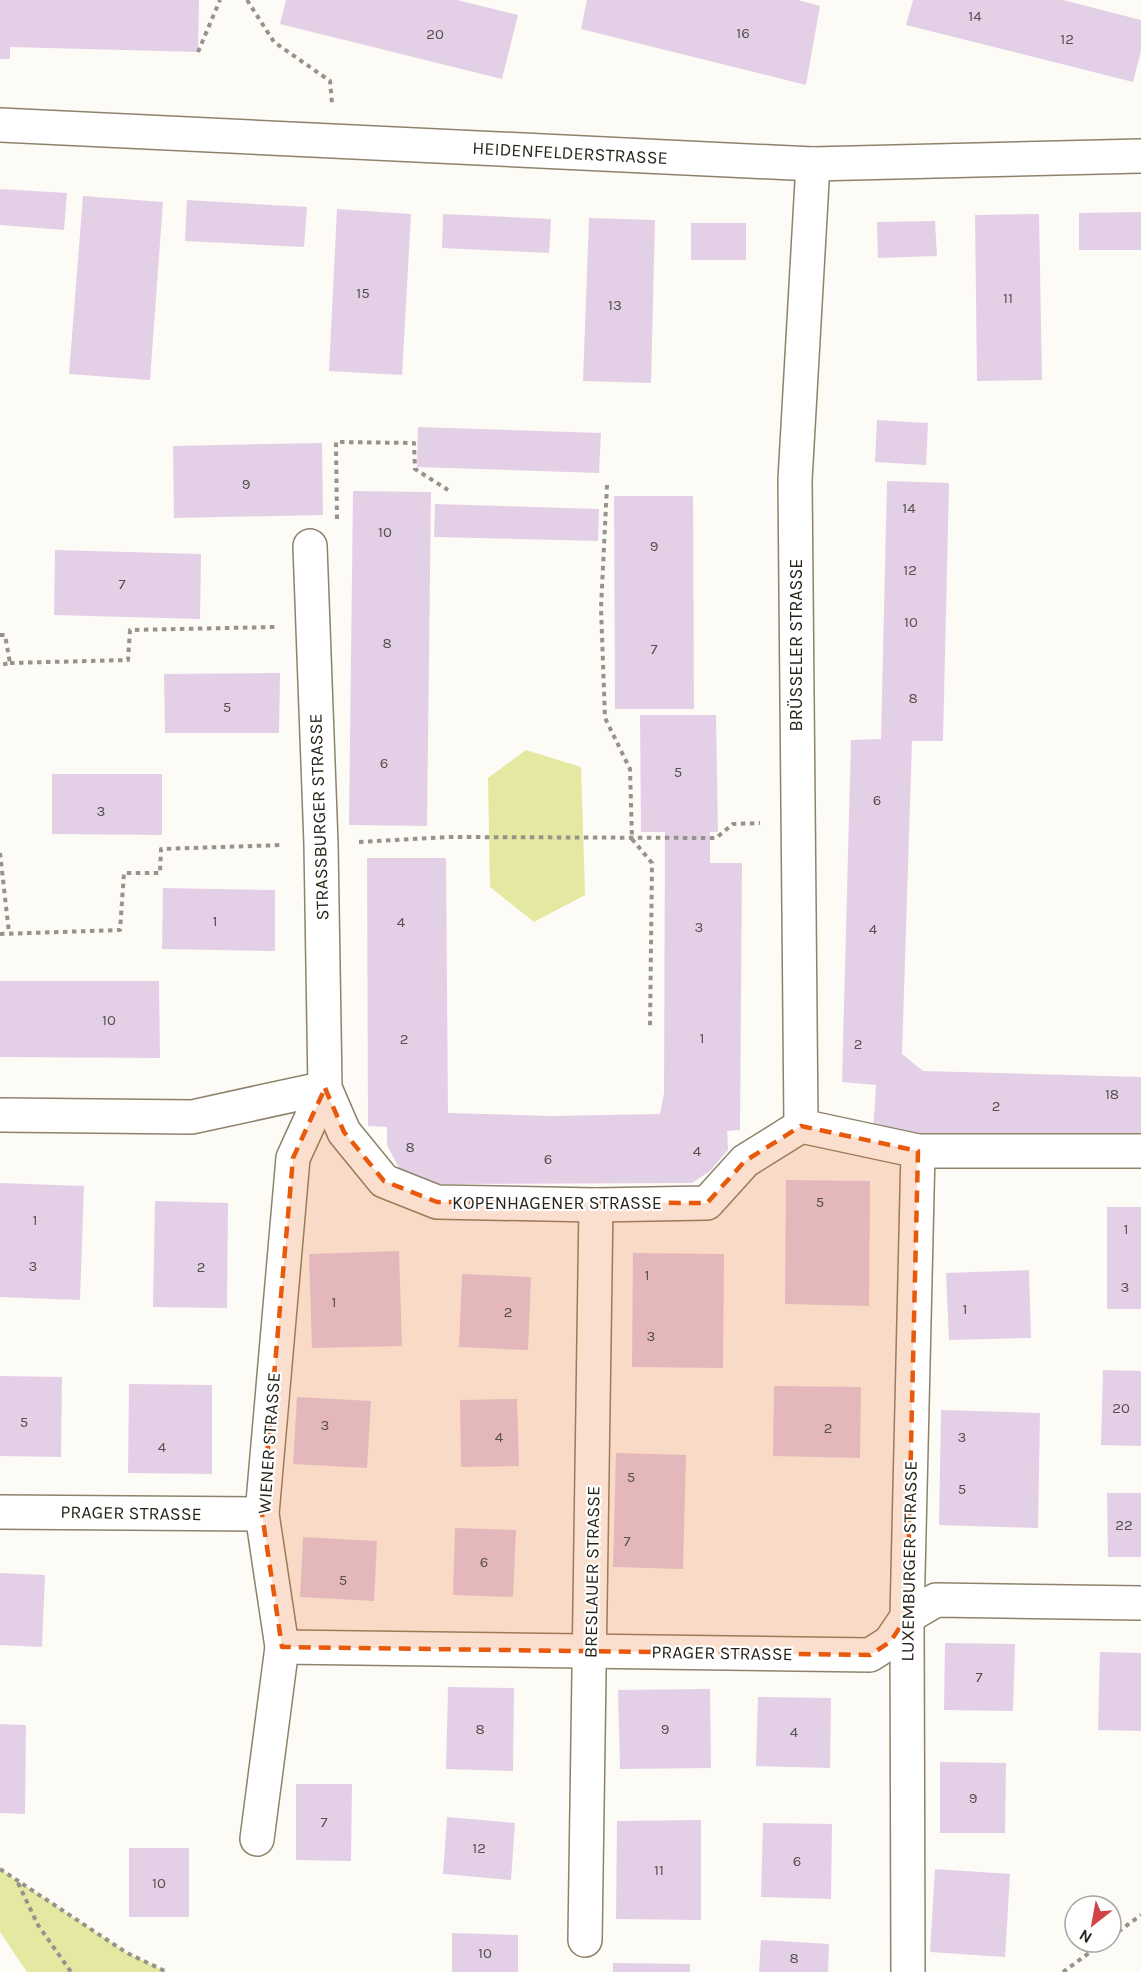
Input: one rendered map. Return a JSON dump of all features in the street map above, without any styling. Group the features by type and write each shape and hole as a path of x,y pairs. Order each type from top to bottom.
{"street":[{"name":"HEIDENFELDERSTRASSE","path":"0,125 813,164 1141,156"},
{"name":"BRÜSSELER STRASSE","path":"801,1126 795,480 813,164"},
{"name":"STRASSBURGER STRASSE","path":"310,546 321,844 325,1088"},
{"path":"0,1115 192,1117 325,1088"},
{"name":"KOPENHAGENER STRASSE","path":"325,1088 344,1132 384,1181 437,1202 596,1205 707,1203 745,1161 801,1126"},
{"name":"WIENER STRASSE","path":"258,1839 282,1647 262,1514 293,1158 325,1088"},
{"path":"801,1126 918,1151 1141,1151"},
{"name":"LUXEMBURGER STRASSE","path":"908,1972 907,1617 918,1151"},
{"name":"BRESLAUER STRASSE","path":"585,1940 596,1205"},
{"name":"PRAGER STRASSE","path":"0,1512 262,1514"},
{"name":"PRAGER STRASSE","path":"282,1647 870,1655 890,1642 907,1617 936,1600 1141,1603"}],"path":[{"path":"198,52 220,0"},
{"path":"247,0 273,42 330,81"},
{"path":"310,546 338,546 336,442 414,443 415,469 448,490"},
{"path":"607,485 601,608 605,718 630,769 632,839 652,863 650,1029"},
{"path":"0,664 128,660 130,630 313,627"},
{"path":"0,635 5,635 10,663"},
{"path":"0,934 120,930 124,873 160,873 161,849 449,837 716,838 733,824 797,821"},
{"path":"0,853 9,933"},
{"path":"0,1869 128,1953 167,1972"},
{"path":"18,1882 38,1925 71,1972"},
{"path":"1123,1928 1141,1915"},
{"path":"1063,1972 1088,1954"}],"highlighted area":[{"path":"325,1088 344,1132 384,1181 437,1202 707,1203 745,1161 801,1126 918,1151 907,1617 890,1642 870,1655 282,1647 262,1514 293,1158"}],"green space":[{"path":"526,750 581,767 585,895 534,922 490,887 488,778"},
{"path":"0,1869 127,1953 167,1972 27,1972 0,1932"}],"building":[{"path":"0,0 199,0 198,52 10,47 10,59 0,59"},
{"path":"286,0 457,0 518,15 502,79 280,24"},
{"path":"587,0 798,0 820,6 806,85 581,29"},
{"path":"913,0 1063,0 1141,20 1141,51 1133,82 906,25"},
{"path":"0,189 67,193 64,230 0,225"},
{"path":"83,196 163,202 150,380 69,374"},
{"path":"187,200 307,207 304,247 185,241"},
{"path":"337,209 411,214 402,375 329,371"},
{"path":"1141,212 1141,250 1079,250 1079,213"},
{"path":"443,214 551,219 549,253 442,248"},
{"path":"1039,214 1042,380 977,381 975,215"},
{"path":"589,218 655,220 651,383 583,381"},
{"path":"935,221 937,256 878,258 877,222"},
{"path":"691,223 746,223 746,260 691,260"},
{"path":"877,420 928,423 926,465 875,462"},
{"path":"418,427 601,433 599,473 417,467"},
{"path":"322,443 323,515 174,518 173,446"},
{"path":"887,481 949,483 943,741 912,741 902,1054 923,1071 1141,1077 1141,1138 873,1132 876,1085 842,1082 851,740 881,739"},
{"path":"353,491 431,492 427,826 349,825"},
{"path":"614,496 693,496 694,709 615,709"},
{"path":"435,504 599,509 598,541 434,537"},
{"path":"55,550 201,554 200,619 54,615"},
{"path":"280,673 279,733 165,733 164,674"},
{"path":"640,715 716,715 718,832 710,832 710,863 742,863 740,1130 727,1131 728,1150 710,1171 692,1183 431,1184 399,1168 387,1145 387,1127 368,1126 367,858 446,858 448,1113 552,1116 660,1114 664,1093 665,832 641,832"},
{"path":"52,774 162,774 162,835 52,834"},
{"path":"163,888 275,890 275,951 162,949"},
{"path":"0,981 159,981 160,1058 0,1057"},
{"path":"786,1180 870,1181 869,1306 785,1304"},
{"path":"0,1183 84,1186 80,1300 0,1297"},
{"path":"155,1201 228,1203 227,1308 153,1307"},
{"path":"1107,1207 1141,1207 1141,1309 1107,1309"},
{"path":"399,1251 402,1346 312,1348 309,1254"},
{"path":"633,1253 724,1254 723,1368 632,1367"},
{"path":"1029,1270 1031,1338 949,1340 946,1273"},
{"path":"462,1274 531,1277 528,1350 459,1347"},
{"path":"1103,1370 1141,1371 1141,1446 1101,1445"},
{"path":"0,1376 62,1377 61,1457 0,1456"},
{"path":"129,1384 212,1385 212,1474 128,1473"},
{"path":"774,1386 861,1387 860,1458 773,1456"},
{"path":"297,1397 371,1401 367,1468 293,1464"},
{"path":"517,1399 519,1466 461,1467 460,1400"},
{"path":"941,1410 1040,1413 1038,1528 939,1525"},
{"path":"616,1453 686,1455 683,1569 613,1567"},
{"path":"1107,1493 1141,1493 1141,1557 1108,1557"},
{"path":"455,1528 516,1530 513,1597 453,1595"},
{"path":"303,1537 377,1541 374,1601 300,1597"},
{"path":"0,1573 45,1575 42,1647 0,1645"},
{"path":"945,1643 1015,1644 1013,1711 944,1710"},
{"path":"1100,1652 1141,1653 1141,1731 1098,1730"},
{"path":"448,1687 514,1688 513,1771 446,1769"},
{"path":"710,1689 711,1768 620,1769 618,1690"},
{"path":"758,1697 831,1698 830,1768 756,1766"},
{"path":"0,1724 26,1725 25,1814 0,1813"},
{"path":"940,1762 1006,1763 1005,1833 940,1833"},
{"path":"296,1784 352,1784 351,1861 296,1860"},
{"path":"447,1817 515,1823 511,1880 443,1874"},
{"path":"701,1820 701,1920 616,1919 617,1821"},
{"path":"763,1823 832,1824 831,1899 761,1897"},
{"path":"129,1848 189,1848 189,1917 129,1917"},
{"path":"935,1869 1010,1874 1005,1957 930,1952"},
{"path":"452,1933 518,1935 518,1972 452,1972"},
{"path":"761,1940 829,1944 828,1972 759,1972"},
{"path":"613,1963 690,1964 690,1972 613,1972"}]}
